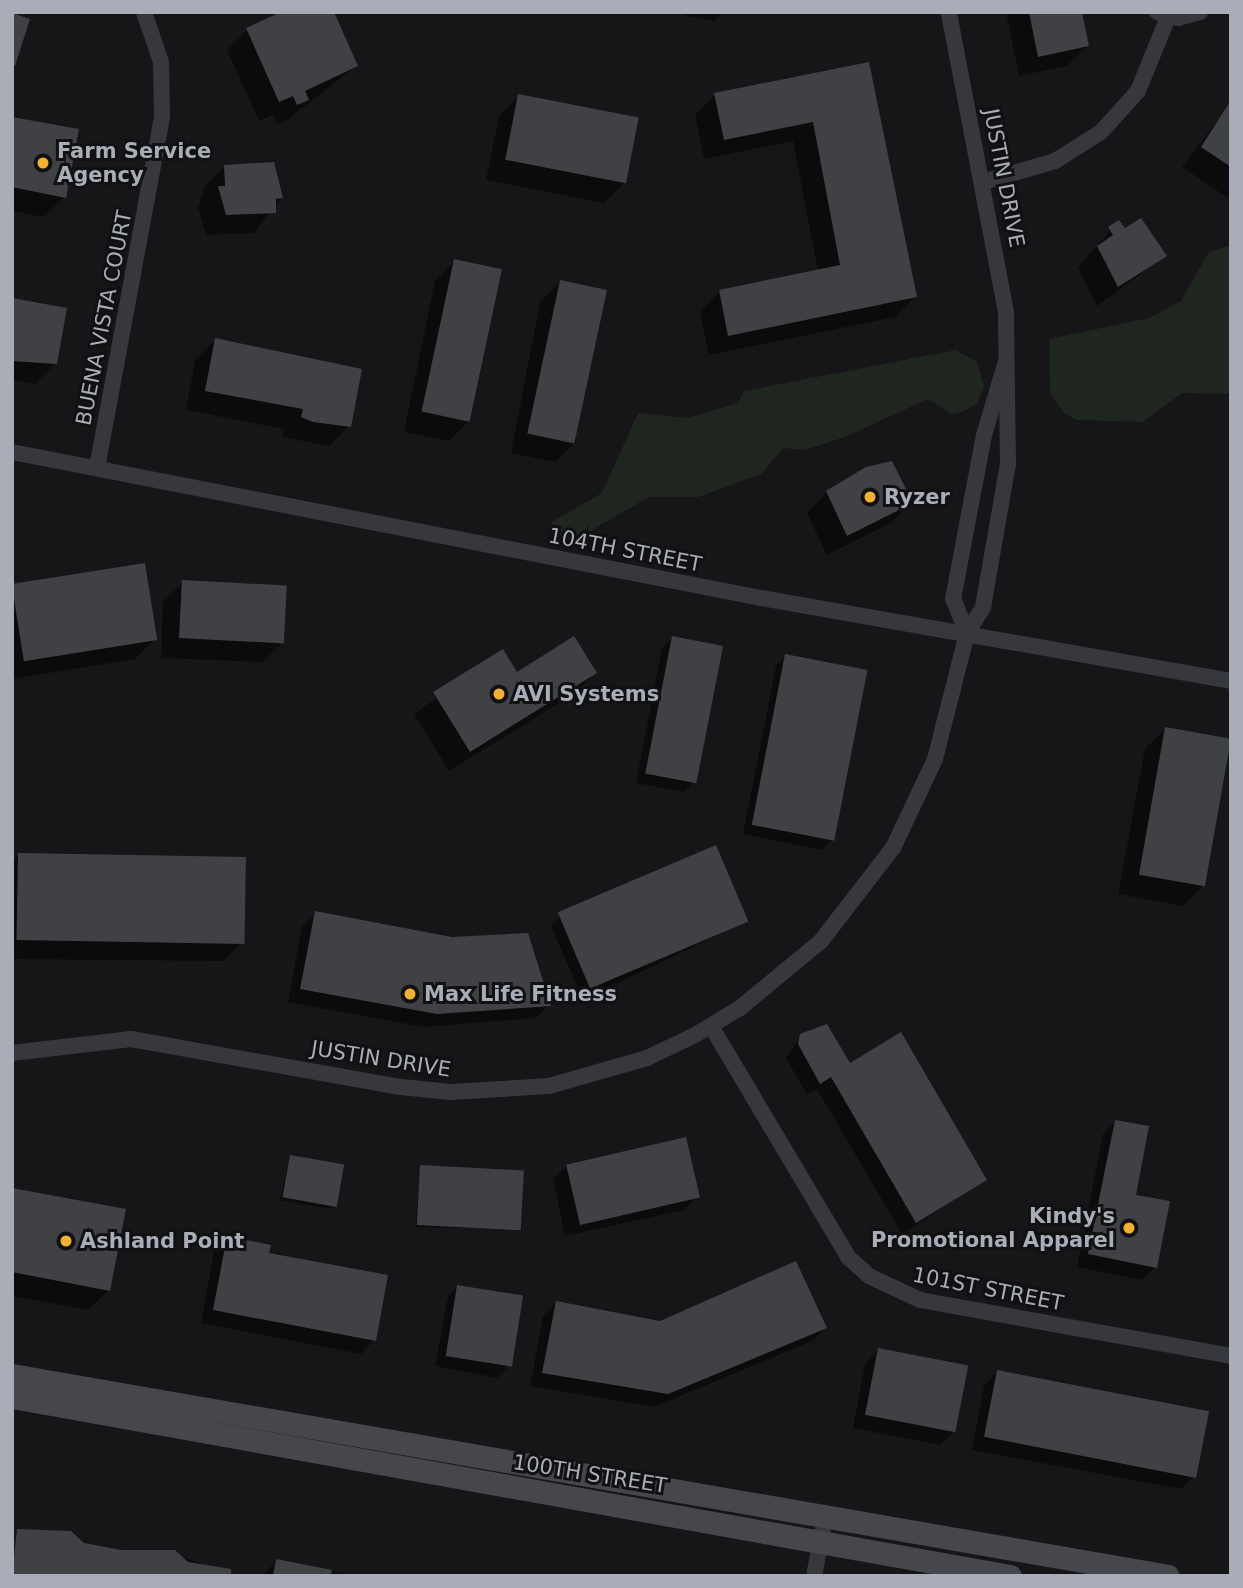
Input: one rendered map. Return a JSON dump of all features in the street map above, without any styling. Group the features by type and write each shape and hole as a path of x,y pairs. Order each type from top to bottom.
{"main road":[{"name":"100TH STREET","path":"12,1375 826,1513 1168,1576"},
{"name":"100TH STREET","path":"12,1397 1010,1576"}],"street":[{"name":"BUENA VISTA COURT","path":"97,468 162,117 161,62 144,12"},
{"name":"JUSTIN DRIVE","path":"12,1053 131,1039 401,1087 500,1091 598,1074 711,1026 821,941 893,848 935,759 967,633 983,607 1009,464 1008,354 983,182 949,12"},
{"path":"983,182 1055,161 1101,132 1138,91 1163,15 1200,12"},
{"name":"JUSTIN DRIVE","path":"967,633 953,599 984,435 1008,354"},
{"name":"104TH STREET","path":"12,452 1231,681"},
{"name":"101ST STREET","path":"711,1026 849,1258 869,1276 920,1300 1231,1356"},
{"path":"814,1576 826,1513"}],"shaded area":[{"path":"1231,245 1231,394 1182,393 1143,422 1076,420 1063,412 1050,392 1049,339 1149,318 1181,301 1209,252"},
{"path":"956,350 977,362 984,387 977,403 962,412 952,414 928,399 845,437 804,450 783,448 761,474 698,497 649,497 573,541 551,533 552,522 602,493 638,413 687,418 738,403 744,391"}],"building":[{"path":"281,12 334,12 358,66 305,91 309,100 297,105 293,96 279,102 246,28"},
{"path":"1029,12 1082,12 1089,46 1038,57"},
{"path":"12,13 30,19 15,66 12,65"},
{"path":"869,62 917,297 728,336 719,290 840,265 813,122 724,140 714,93"},
{"path":"518,94 639,117 626,183 505,160"},
{"path":"1231,100 1231,167 1201,147"},
{"name":"Farm Service Agency","path":"12,117 79,129 66,198 12,187"},
{"path":"274,162 283,198 276,199 276,213 226,215 218,186 225,186 224,165"},
{"path":"1141,218 1167,256 1118,287 1097,246 1113,235 1108,227 1119,220 1125,228"},
{"path":"454,259 502,269 469,422 422,412"},
{"path":"560,280 607,290 574,444 527,434"},
{"path":"12,298 67,308 57,364 12,361"},
{"path":"215,338 362,369 351,427 313,422 301,417 303,409 205,391"},
{"name":"Ryzer","path":"892,461 913,503 847,536 826,491 866,467"},
{"path":"145,563 157,640 24,661 12,584"},
{"path":"182,580 287,585 284,643 179,638"},
{"name":"AVI Systems","path":"574,636 597,673 470,752 433,692 503,649 517,672"},
{"path":"672,636 723,646 696,783 645,773"},
{"path":"785,654 867,670 834,841 752,825"},
{"path":"1165,727 1231,739 1205,886 1139,875"},
{"path":"716,845 748,921 590,989 558,912"},
{"path":"18,853 246,857 244,944 16,940"},
{"path":"315,911 452,937 528,933 551,1006 437,1014 300,989"},
{"path":"827,1024 850,1063 901,1032 987,1180 916,1223 831,1077 820,1084 798,1044 800,1034"},
{"name":"Kindy's Promotional Apparel","path":"1115,1120 1149,1126 1136,1195 1170,1201 1157,1268 1088,1254"},
{"path":"686,1137 700,1197 580,1225 566,1165"},
{"path":"290,1155 344,1165 337,1207 283,1197"},
{"path":"420,1165 524,1170 521,1230 417,1225"},
{"name":"Ashland Point","path":"12,1188 126,1209 110,1291 12,1272"},
{"path":"227,1236 271,1245 269,1253 388,1275 376,1341 213,1310"},
{"path":"796,1261 827,1328 668,1394 542,1373 556,1301 660,1321"},
{"path":"457,1285 523,1295 512,1367 446,1356"},
{"path":"878,1348 968,1366 955,1432 865,1415"},
{"path":"997,1370 1209,1411 1196,1478 984,1437"},
{"path":"17,1529 71,1531 84,1543 121,1550 175,1550 188,1562 231,1569 231,1576 12,1576"},
{"path":"276,1559 332,1570 331,1576 273,1576"}],"place":[{"name":"Farm Service Agency","path":"43,163"},
{"name":"Ryzer","path":"870,497"},
{"name":"AVI Systems","path":"499,694"},
{"name":"Max Life Fitness","path":"410,994"},
{"name":"Kindy's Promotional Apparel","path":"1129,1228"},
{"name":"Ashland Point","path":"66,1241"}]}
